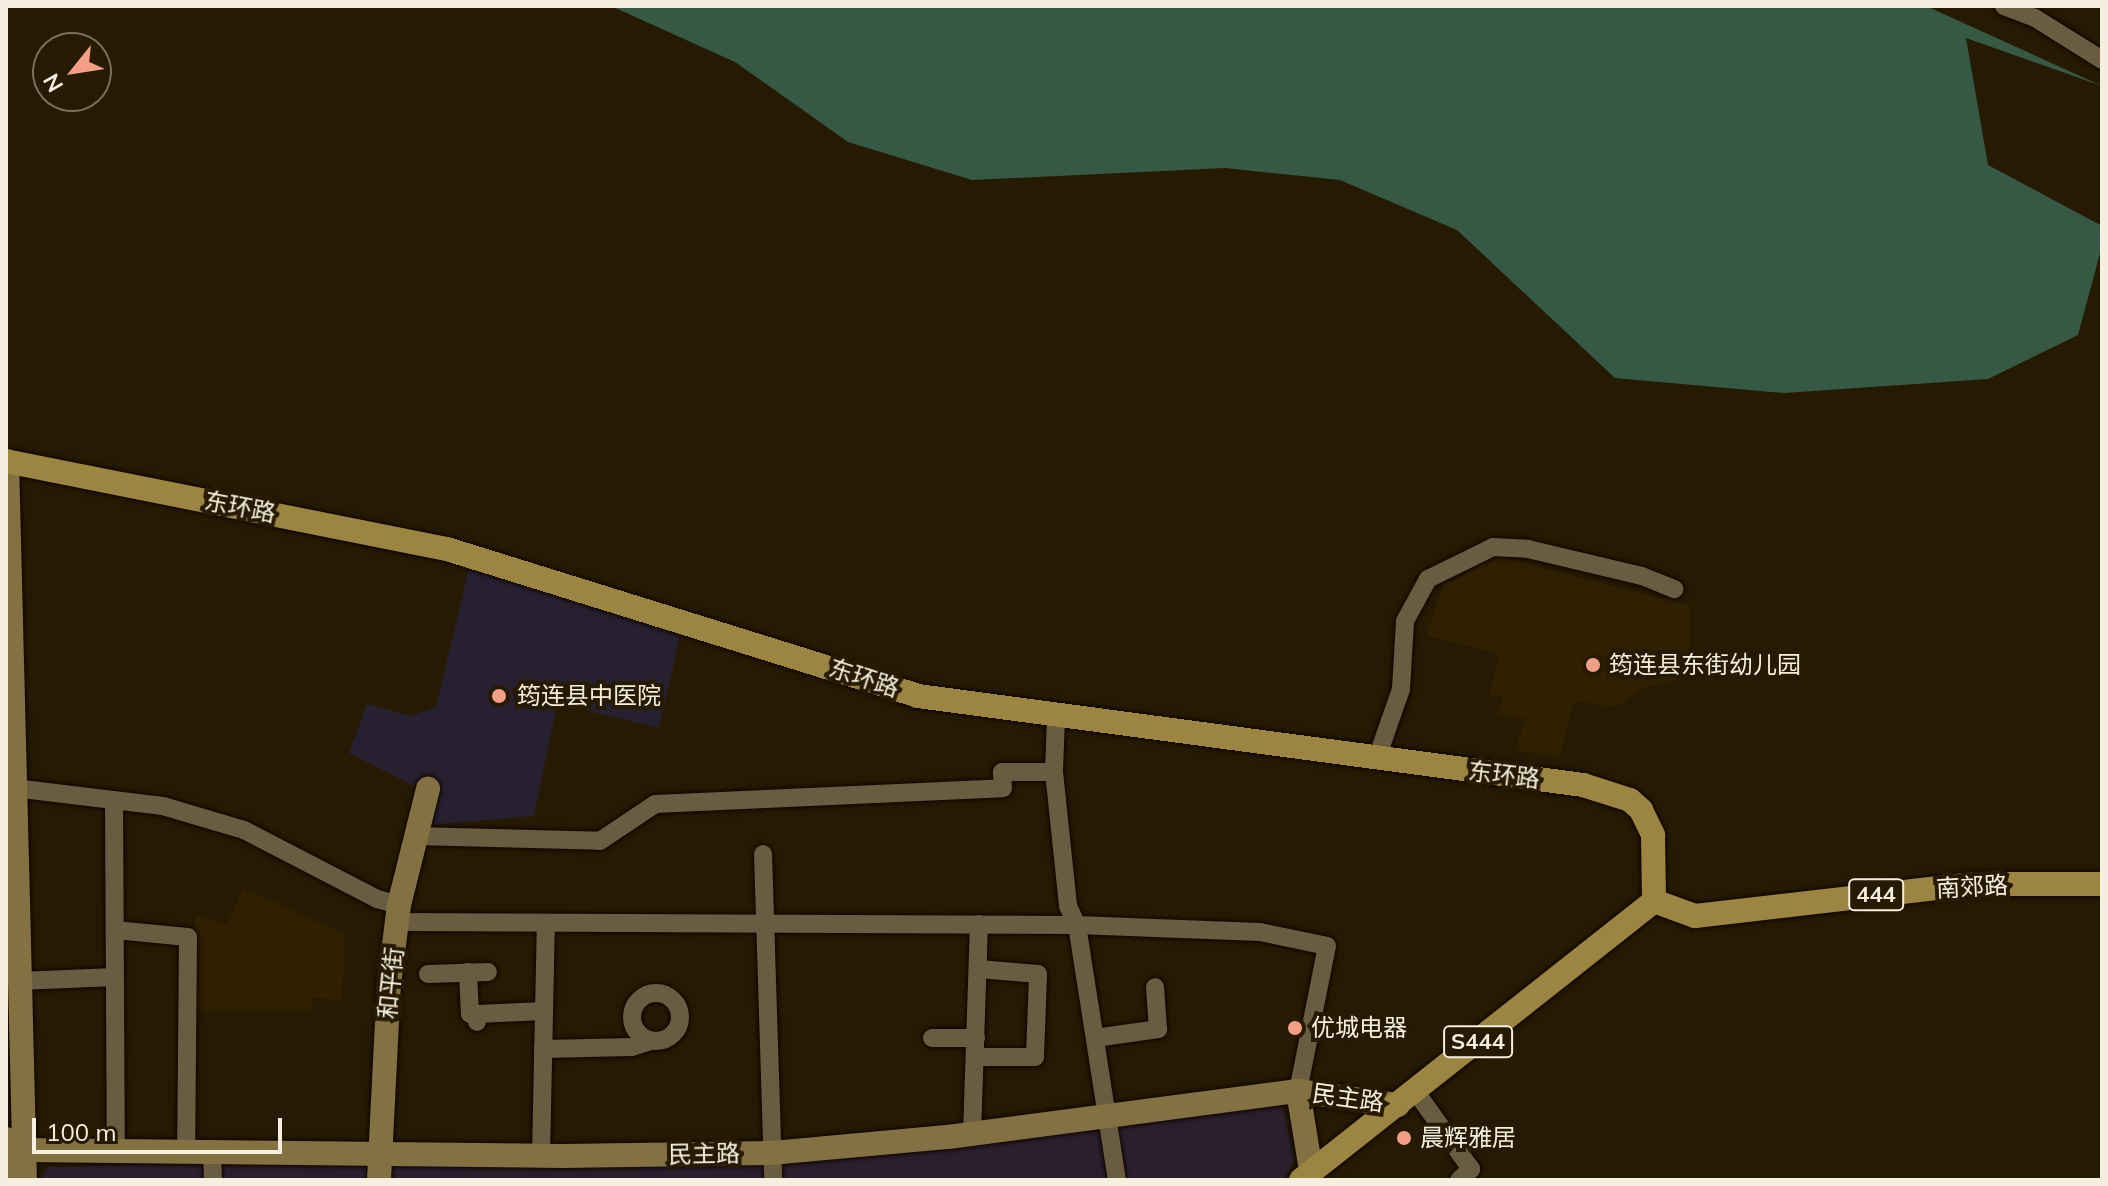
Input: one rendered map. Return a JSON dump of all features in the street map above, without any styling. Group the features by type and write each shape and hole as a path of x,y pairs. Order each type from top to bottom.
{"main road":[{"name":"东环路","path":"7,461 447,549 918,696 1056,717 1583,785 1630,800 1653,835 1654,901"},
{"name":"南郊路","path":"1654,901 1695,916 1973,884 2102,884"},
{"name":"S444","path":"1314,1177 1407,1098 1654,901"}],"street":[{"path":"2004,6 2035,18 2102,60"},
{"path":"7,461 9,787 19,981 7,1180"},
{"path":"1377,758 1401,689 1408,610 1428,579 1439,572 1493,547 1528,549 1642,576 1675,589"},
{"path":"1056,717 1054,772 1068,906 1077,925 1117,1180"},
{"path":"415,836 600,841 655,804 1003,788 1002,772 1054,772"},
{"path":"9,787 163,806 244,830 398,913 546,926 1077,925 1260,932 1327,946 1298,1091 1314,1177"},
{"name":"和平街","path":"379,1180 398,913 428,789"},
{"path":"114,800 116,1149"},
{"path":"763,854 773,1180"},
{"path":"972,1134 979,924"},
{"path":"541,1156 546,926"},
{"path":"115,930 188,937 186,1150"},
{"path":"932,1038 1035,1057 1038,974 978,969"},
{"path":"468,972 470,1014 477,1018 544,1011"},
{"path":"428,974 488,972"},
{"path":"19,981 115,977"},
{"path":"1095,1038 1158,1029 1155,987"},
{"path":"543,1049 632,1047 650,1041"},
{"name":"民主路","path":"11,1145 541,1156 771,1153 972,1134 1298,1091 1407,1098"},
{"path":"1407,1098 1471,1169 1459,1180"},
{"path":"11,1145 25,1180"},
{"path":"212,1151 213,1180"}],"shaded area":[{"name":"筠连县东街幼儿园","path":"1497,556 1691,606 1690,676 1644,688 1615,707 1574,701 1560,757 1516,750 1525,719 1497,713 1503,697 1489,696 1499,654 1426,636 1443,585"},
{"name":"筠连县中医院","path":"469,568 681,631 659,728 581,709 584,688 561,684 534,816 406,827 418,788 349,753 367,704 411,716 436,707"},
{"path":"243,888 345,934 342,1000 313,998 312,1011 197,1011 192,947 196,916 227,925"},
{"path":"1268,1107 1283,1108 1294,1162 1284,1180 40,1180 48,1167 960,1147"}],"green space":[{"path":"611,6 1926,6 2102,86 1966,38 1988,165 2102,226 2102,246 2078,335 1988,379 1784,393 1615,378 1457,230 1340,180 1225,168 972,180 848,142 735,62"}],"place":[{"name":"筠连县东街幼儿园","path":"1593,665"},
{"name":"筠连县中医院","path":"499,696"},
{"name":"优城电器","path":"1295,1028"},
{"name":"晨辉雅居","path":"1404,1138"}]}
